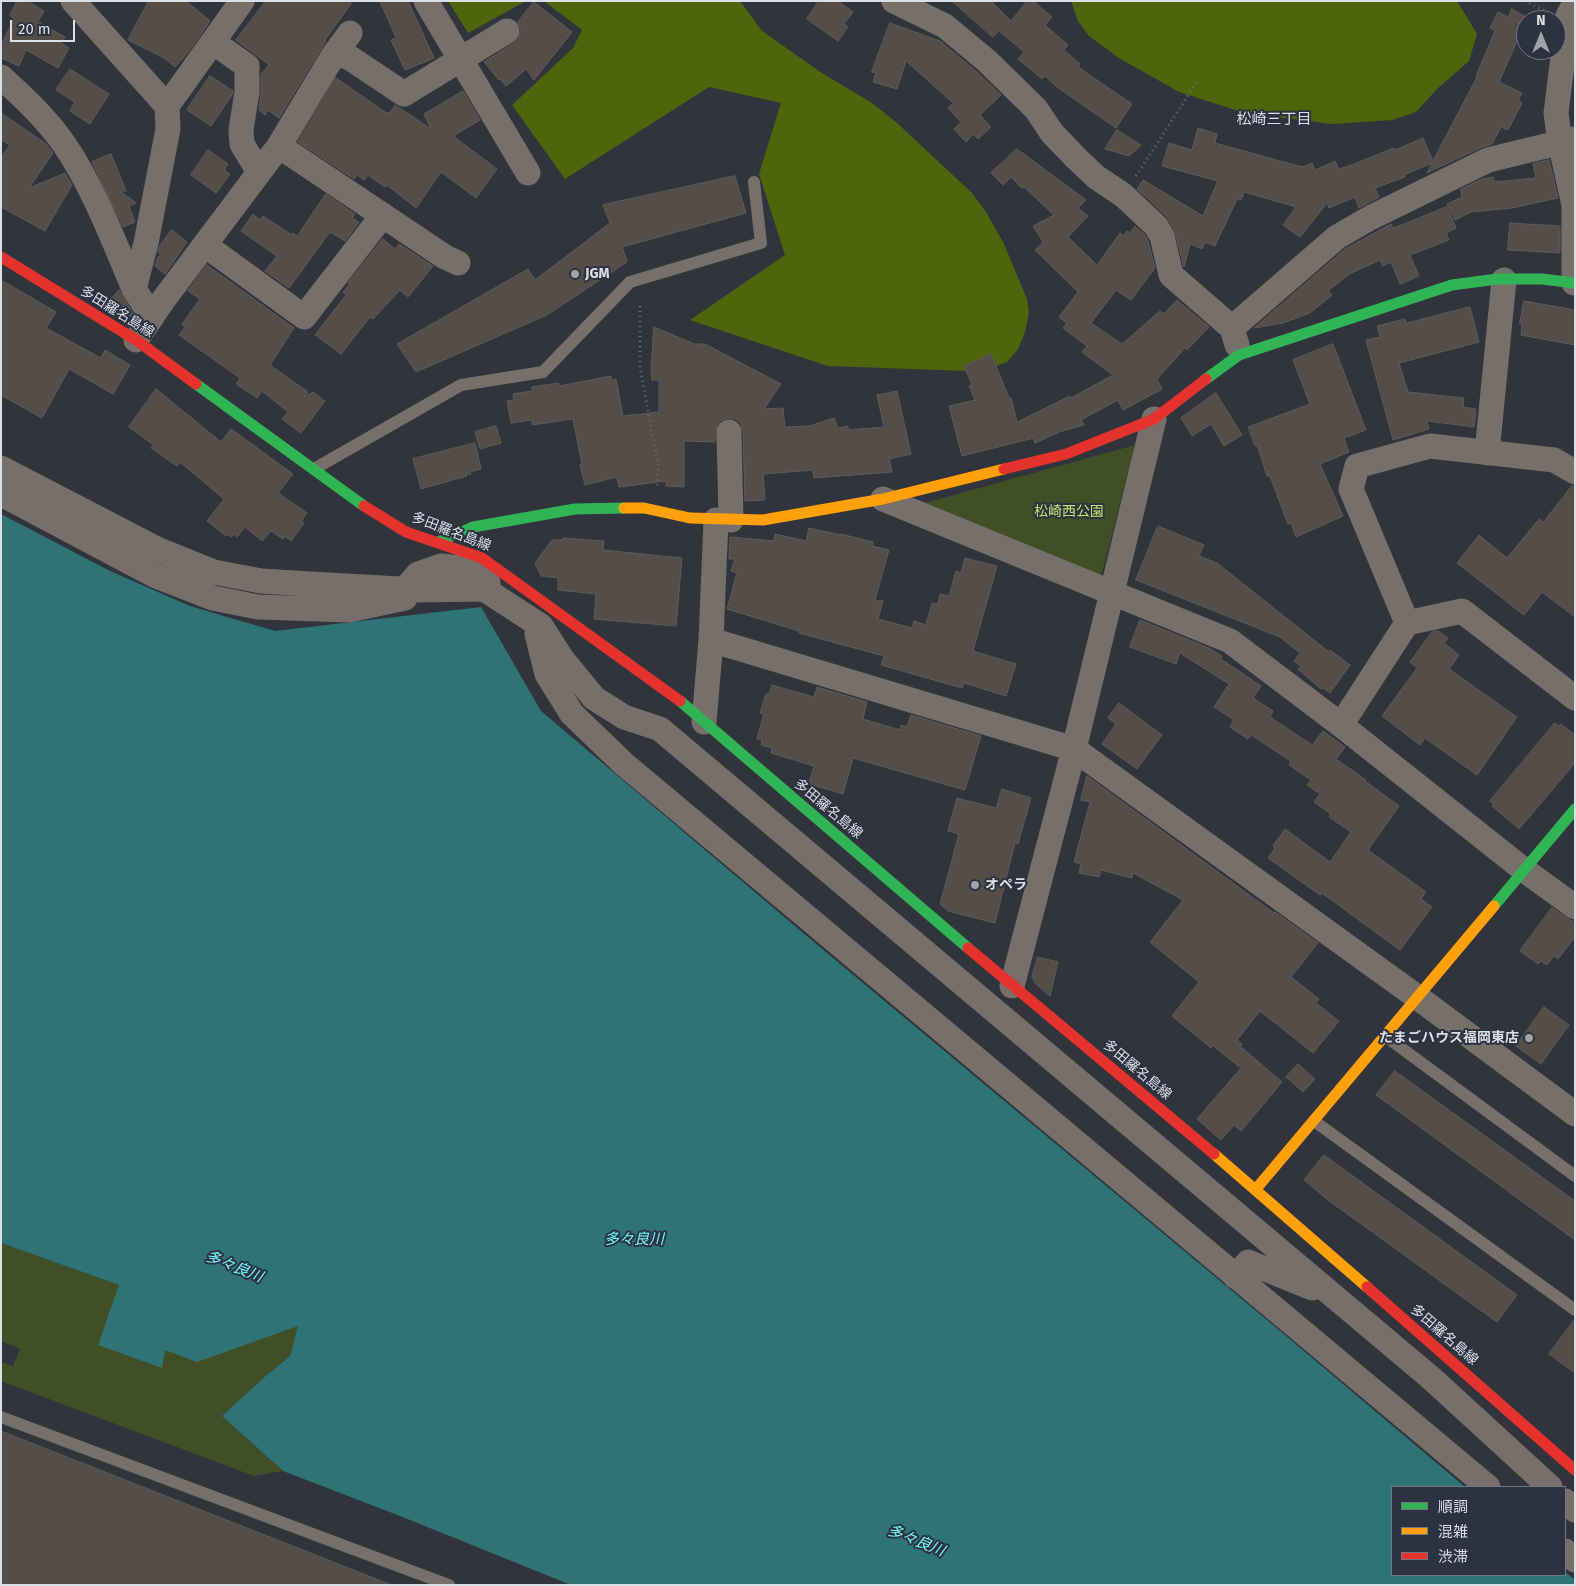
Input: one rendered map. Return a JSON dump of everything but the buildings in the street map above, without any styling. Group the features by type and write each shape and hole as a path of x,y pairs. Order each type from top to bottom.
{"main road":[{"name":"多田羅名島線","path":"1,258 136,340 369,510 406,532 482,558 673,695 1012,986 1261,1194 1575,1470"},
{"path":"438,542 473,527 575,509 644,508 690,518 763,520 883,499 1066,454 1154,419 1240,355 1452,285 1504,280 1542,279 1574,283"},
{"path":"1261,1194 1314,1121 1575,809"}],"street":[{"path":"73,1 167,106"},
{"path":"134,289 146,243 168,129 167,106 242,1"},
{"path":"426,1 528,173"},
{"path":"894,1 945,26 987,61 1036,109 1052,133 1077,159 1096,176 1123,195 1156,226 1162,236 1171,275 1232,328 1240,355"},
{"path":"1574,283 1574,205 1568,141 1556,113 1568,16 1575,3"},
{"path":"333,56 347,56 404,94 507,30"},
{"path":"136,340 279,146 333,56 350,33"},
{"path":"213,42 247,66 247,92 241,130 242,144 259,172"},
{"path":"1,77 37,110 64,144 102,216 134,289 152,317"},
{"path":"1232,328 1336,236 1488,160 1568,141"},
{"path":"279,146 445,257 458,263"},
{"path":"205,245 304,316 383,216"},
{"path":"1487,453 1504,280"},
{"path":"1012,986 1074,749 1154,419"},
{"path":"704,722 710,640 724,520 729,432"},
{"path":"1407,622 1351,489 1357,466 1430,446 1554,460 1575,472"},
{"path":"1,468 157,549 214,572 261,581 405,589 484,589 541,626 562,659 594,698 624,717 660,729 1431,1378 1549,1486"},
{"path":"1,494 154,575 213,598 258,607 348,610 449,589"},
{"path":"883,499 1230,641 1341,725 1575,908"},
{"path":"405,589 418,574 441,566 470,569 488,582 487,591"},
{"path":"1341,725 1407,622 1462,611 1575,698"},
{"path":"534,622 547,674 572,714 624,764 1487,1486"},
{"path":"710,640 1074,749 1417,997 1575,1114"},
{"path":"1261,1194 1335,1298"},
{"path":"1236,1277 1248,1262 1335,1298"},
{"path":"1501,1442 1575,1474"}],"lane":[{"path":"314,469 461,385 543,372 630,282 761,243 754,182"},
{"path":"1385,1036 1575,1176"},
{"path":"1314,1121 1575,1310"},
{"path":"1,1417 449,1585"}],"path":[{"path":"1123,195 1198,80"},
{"path":"640,306 640,366 658,465 657,511"}],"green space":[{"path":"448,1 526,1 468,33"},
{"path":"544,1 740,1 762,31 822,73 872,103 897,123 972,193 986,212 1004,244 1027,299 1029,312 1025,332 1018,349 1007,362 993,367 967,371 828,366 690,320 785,255 759,174 781,103 709,87 565,179 512,105 573,48 582,30"},
{"path":"1071,1 1457,1 1477,34 1469,61 1437,89 1416,112 1392,120 1332,124 1245,113 1179,92 1119,58 1089,36 1078,21"},
{"name":"松崎西公園","path":"1135,445 1101,577 921,504"},
{"path":"1,1243 119,1285 161,1368 165,1350 299,1325 290,1356 222,1416 283,1471 254,1476 1,1381 1,1362 13,1366 20,1349 1,1341"}],"water":[{"name":"多々良川","path":"1,514 110,571 190,606 275,631 481,607 541,711 1464,1486 1391,1486 1391,1576 1566,1576 1566,1573 1575,1580 1575,1585 571,1585 283,1471 222,1416 290,1356 298,1326 197,1362 165,1350 162,1368 98,1345 119,1285 1,1243"}],"traffic: fast":[{"path":"1206,379 1239,355 1452,285 1497,279 1542,279 1575,283"},
{"path":"196,384 364,506"},
{"path":"438,542 473,527 575,509 624,508"},
{"path":"680,701 968,948"},
{"path":"1494,906 1575,809"}],"traffic: slow":[{"path":"624,508 644,508 690,518 763,520 883,499 1004,469"},
{"path":"1256,1189 1494,906"},
{"path":"1214,1154 1367,1287"}],"traffic: jam":[{"path":"1,257 136,340 196,384"},
{"path":"1004,469 1066,454 1154,419 1206,379"},
{"path":"364,506 406,532 482,558 680,701"},
{"path":"968,948 1214,1154"},
{"path":"1367,1287 1575,1470"}],"place":[{"name":"JGM","path":"575,274"},
{"name":"オペラ","path":"975,885"},
{"name":"たまごハウス福岡東店","path":"1529,1038"}],"district":[{"name":"松崎三丁目","path":"1274,120"}]}
